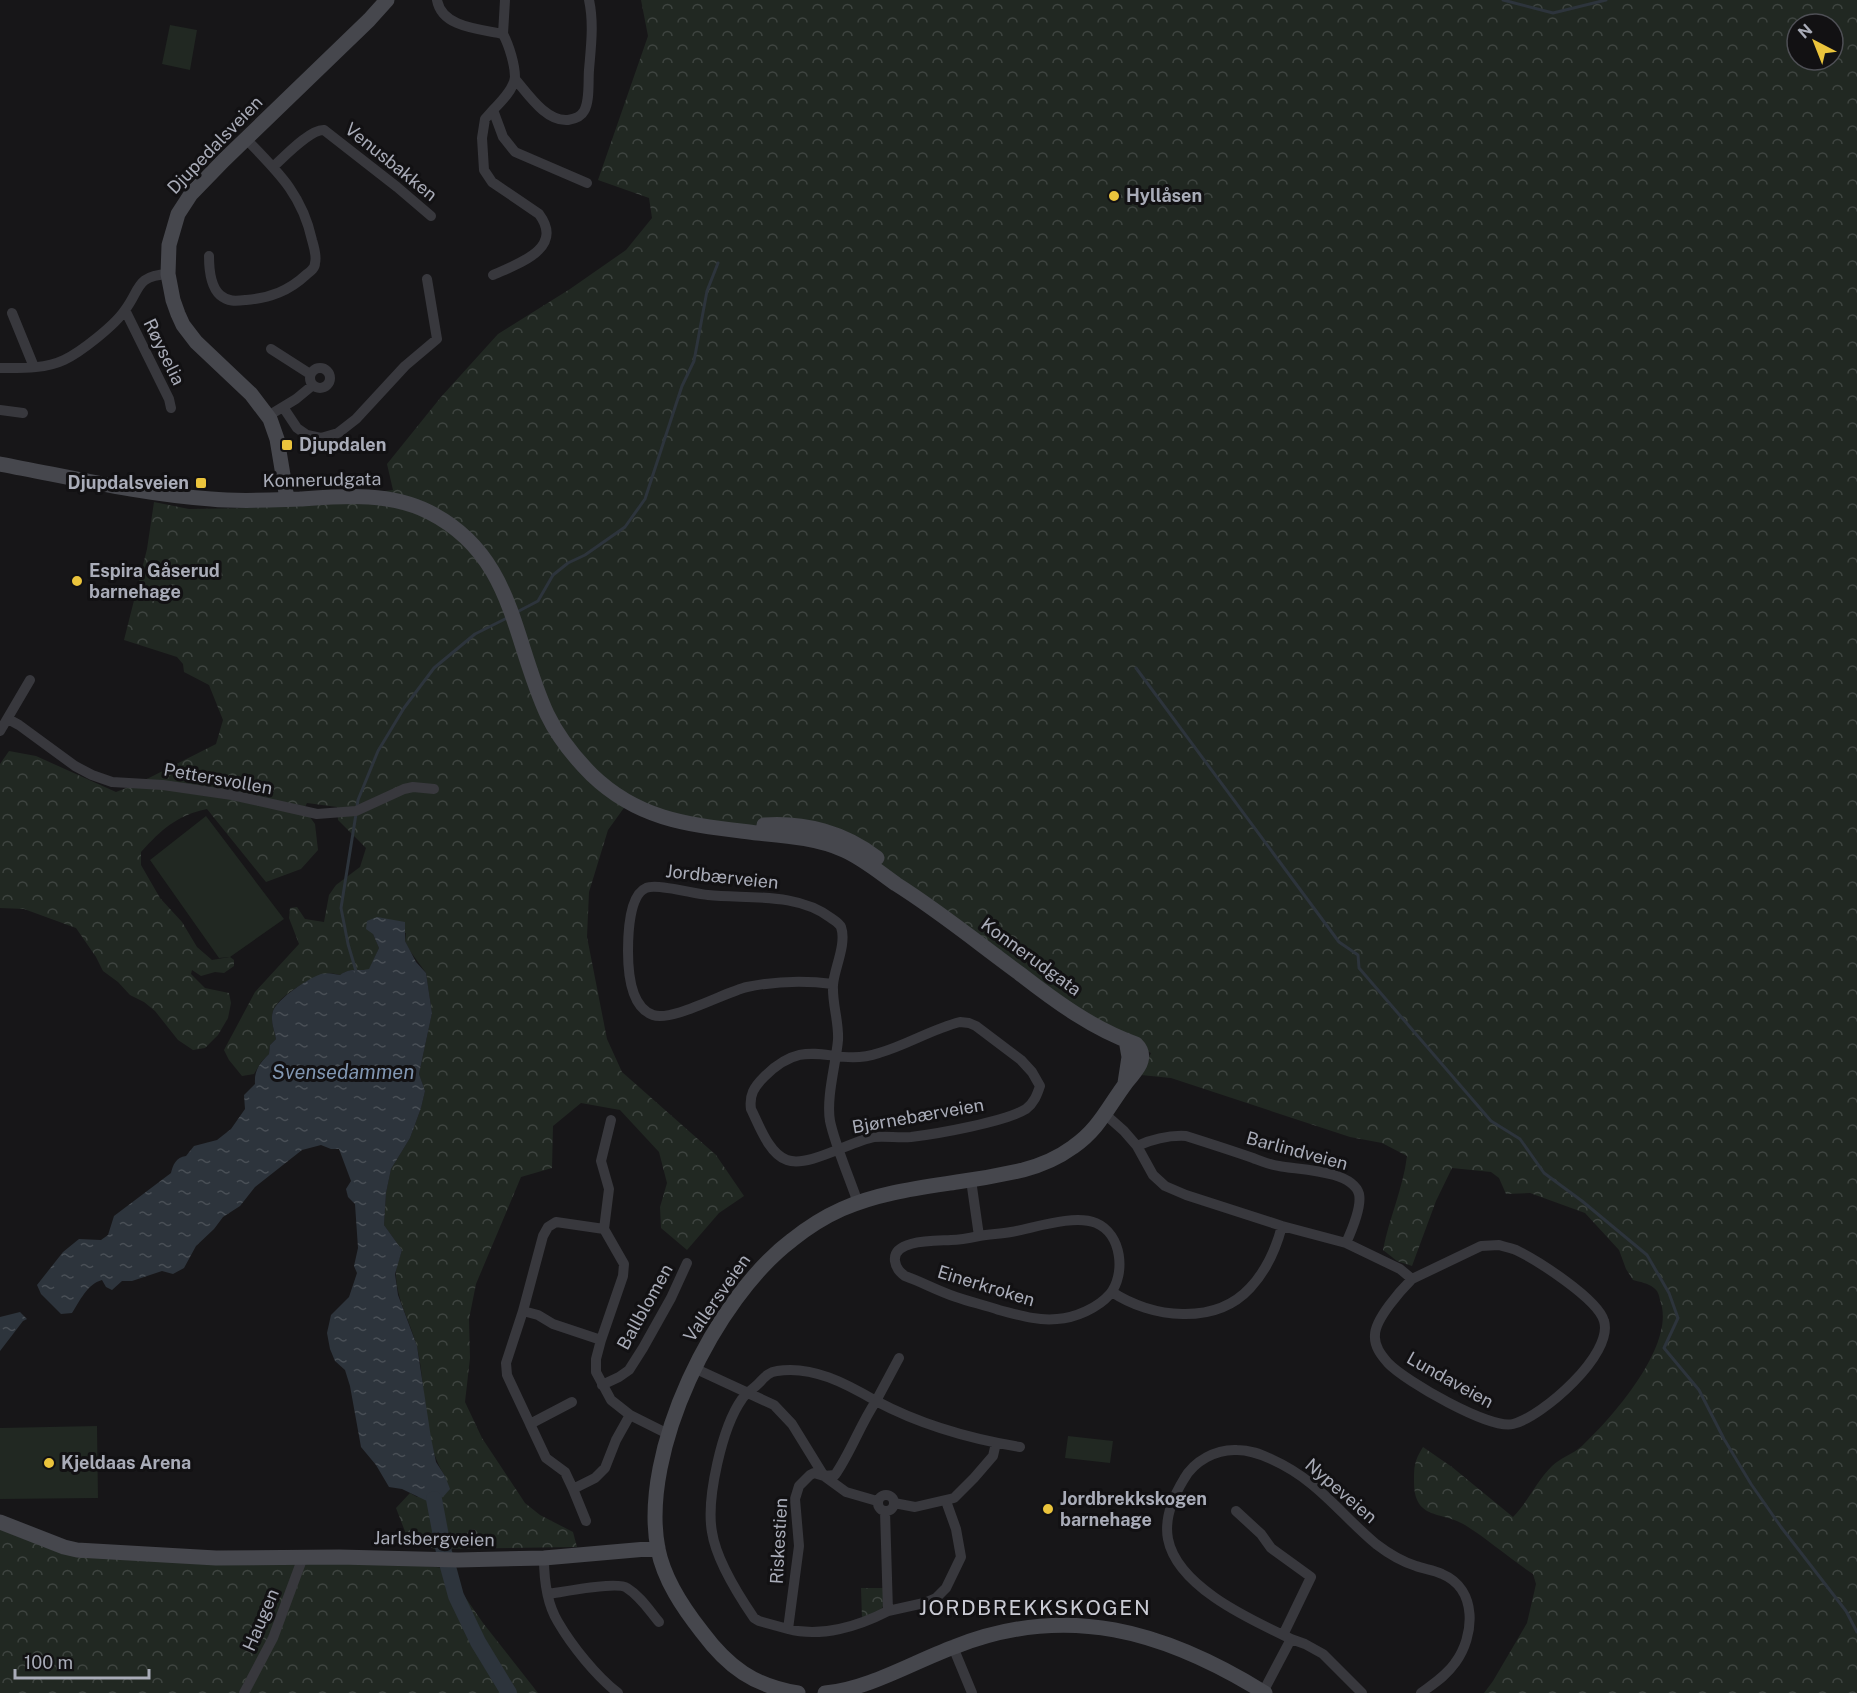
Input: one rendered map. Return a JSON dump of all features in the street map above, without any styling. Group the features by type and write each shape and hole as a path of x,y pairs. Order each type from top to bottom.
{"main road":[{"name":"Djupedalsveien","path":"280,500 276,478 280,466 277,440 268,416 251,394 207,353 183,325 173,300 168,274 169,245 181,208 201,183 387,0"},
{"name":"Konnerudgata","path":"0,464 176,496 237,501 347,496 378,497 396,500 425,510 448,523 472,543 489,565 508,601 548,716 562,740 586,769 613,792 657,816 687,825 805,838 831,845 861,859 918,896 1058,1002 1126,1040 1129,1058 1124,1086"},
{"name":"Vallersveien","path":"658,1548 656,1506 660,1475 668,1434 678,1405 694,1368 729,1310 748,1283 769,1260 808,1228 858,1203 902,1191 1041,1166 1056,1159 1075,1146 1096,1126 1106,1115 1124,1086"},
{"name":"Jarlsbergveien","path":"0,1522 71,1549 216,1558 447,1560 544,1558 658,1548"},
{"path":"658,1548 677,1597 696,1626 723,1657 744,1674 762,1684 774,1689 798,1693"},
{"path":"825,1693 879,1678 987,1635 1049,1624 1093,1626 1135,1634 1167,1644 1206,1660 1264,1692"}],"street":[{"path":"437,0 438,7 454,22 503,34"},
{"path":"505,0 503,34 509,46 515,79 544,110 553,117 564,120 576,119 584,112 587,100 592,32 589,0"},
{"path":"493,275 526,260 538,251 543,246 547,230 539,214 492,182 484,170 482,138 484,119 508,93 515,79"},
{"path":"493,110 503,137 514,152 587,183"},
{"name":"Venusbakken","path":"273,167 311,133 320,129 324,130 431,216"},
{"path":"209,256 214,286 228,300 235,301 274,296 300,280 315,263 304,212 291,188 246,139"},
{"path":"0,368 34,367 63,361 80,350 125,310 140,284 153,275 168,274"},
{"path":"283,407 297,428 307,435 330,437 348,427 405,366 437,339 427,279"},
{"name":"Røyselia","path":"125,310 169,399 171,408"},
{"path":"12,313 34,367"},
{"path":"268,416 283,407 312,380 271,349"},
{"path":"0,410 23,413"},
{"path":"0,731 30,680"},
{"name":"Pettersvollen","path":"8,718 75,766 112,782 164,785 232,795 317,814 356,811 413,787 434,789"},
{"name":"Jordbærveien","path":"654,886 708,896 778,899 802,903 839,924 842,930 840,954 833,984 807,980 768,983 727,994 669,1016 654,1016 639,1005 630,978 629,927 634,902 644,888 654,886"},
{"path":"833,984 838,1024 830,1121 858,1203"},
{"name":"Bjørnebærveien","path":"836,1056 858,1058 879,1054 946,1025 969,1023 1021,1060 1032,1072 1040,1086 1034,1101 1016,1114 976,1125 923,1135 873,1138 839,1149"},
{"path":"836,1056 814,1052 789,1057 776,1065 758,1083 753,1089 750,1102 751,1109 767,1140 783,1159 789,1162 805,1160 839,1149"},
{"path":"1106,1115 1137,1146 1153,1175 1165,1186 1282,1226 1346,1243 1400,1269 1412,1279"},
{"path":"611,1120 601,1161 609,1189 603,1229 624,1264 623,1276 596,1359 596,1372 611,1400 630,1415 668,1434"},
{"name":"Barlindveien","path":"1137,1146 1160,1137 1186,1136 1279,1166 1310,1169 1352,1184 1359,1193 1359,1204 1352,1231 1346,1243"},
{"path":"971,1180 979,1236"},
{"name":"Einerkroken","path":"1075,1221 1095,1223 1113,1237 1118,1248 1119,1271 1112,1292 1095,1307 1074,1316 1059,1319 1035,1319 956,1297 905,1276 898,1271 895,1264 895,1256 899,1249 905,1246 979,1236 1075,1221"},
{"path":"586,1521 565,1472 546,1458 507,1374 506,1363 543,1236 548,1227 556,1222 603,1229"},
{"path":"1112,1292 1141,1306 1173,1314 1202,1312 1225,1306 1239,1298 1263,1272 1274,1252 1282,1226"},
{"name":"Lundaveien","path":"1499,1245 1514,1249 1561,1278 1587,1298 1605,1322 1605,1334 1600,1348 1590,1362 1567,1388 1543,1409 1528,1419 1510,1425 1496,1424 1453,1405 1427,1390 1390,1365 1380,1354 1375,1343 1378,1324 1412,1279 1481,1246 1499,1245"},
{"name":"Ballblomen","path":"602,1385 629,1370 671,1298 687,1263"},
{"path":"523,1311 601,1340"},
{"name":"Riskestien","path":"788,1629 799,1546 795,1498 799,1486 814,1473 824,1476 834,1475 899,1358"},
{"path":"694,1368 769,1402 783,1413 799,1434 814,1463 824,1476 846,1492 878,1501"},
{"path":"946,1500 956,1529 961,1557 945,1588 936,1598 924,1603 888,1611 847,1628 806,1633 754,1618 722,1562 711,1530 712,1502 720,1452 735,1412 747,1393 769,1373 776,1371 816,1374 837,1381 930,1425 996,1443 1020,1447"},
{"path":"530,1424 572,1402"},
{"path":"573,1489 595,1478 605,1468 616,1440 630,1415"},
{"path":"894,1503 915,1507 954,1498 993,1456 996,1443"},
{"name":"Nypeveien","path":"1362,1693 1323,1654 1248,1619 1217,1599 1192,1578 1171,1551 1167,1527 1173,1500 1186,1474 1211,1455 1224,1450 1252,1451 1288,1467 1310,1481 1372,1540 1395,1558 1442,1574 1456,1583 1464,1593 1468,1604 1469,1634 1456,1662 1446,1674 1421,1693"},
{"path":"883,1495 888,1495 894,1503 890,1510 885,1511 879,1508 878,1501 883,1495"},
{"path":"885,1511 888,1611"},
{"path":"1236,1511 1261,1534 1271,1548 1311,1577 1264,1692"},
{"name":"Haugen","path":"244,1693 273,1638 303,1557"},
{"path":"544,1558 544,1571 557,1621 588,1664 605,1683 618,1693"},
{"path":"549,1594 625,1586 638,1597 659,1622"},
{"path":"953,1647 972,1693"}],"green space":[{"path":"641,0 1857,0 1857,1693 1484,1693 1527,1623 1536,1584 1533,1574 1465,1525 1424,1509 1415,1494 1415,1464 1423,1447 1452,1467 1513,1517 1546,1472 1555,1463 1582,1446 1595,1433 1639,1379 1651,1358 1659,1337 1663,1318 1659,1295 1652,1286 1633,1280 1619,1250 1585,1213 1530,1193 1506,1194 1499,1178 1491,1172 1452,1168 1436,1201 1412,1266 1397,1261 1383,1250 1407,1156 1382,1143 1350,1137 1171,1078 1141,1075 1151,1053 1081,1017 872,859 723,829 626,805 608,830 589,892 587,937 607,1039 622,1072 716,1155 744,1196 719,1213 687,1250 661,1228 660,1207 667,1183 659,1152 620,1110 581,1103 553,1126 552,1168 521,1177 476,1284 469,1319 470,1358 465,1402 482,1438 525,1503 540,1515 573,1532 577,1547 434,1549 406,1534 396,1508 410,1493 417,1497 445,1476 432,1446 417,1347 397,1285 396,1270 402,1250 384,1225 386,1193 391,1169 410,1138 425,1091 419,1074 432,1013 426,973 405,941 406,933 373,934 379,948 369,970 351,970 340,975 320,976 304,983 281,999 272,1015 276,1039 270,1045 269,1054 254,1074 242,1076 224,1050 255,992 299,944 289,918 290,908 297,907 305,919 324,922 329,895 336,885 360,867 366,848 338,820 337,807 307,803 304,809 315,824 318,850 301,869 266,882 207,809 178,819 141,852 141,865 160,898 182,922 197,947 212,960 230,957 234,960 234,966 224,973 215,972 201,976 192,970 191,974 205,988 229,993 231,1003 228,1018 218,1035 205,1048 193,1050 178,1040 155,1011 130,995 103,971 76,928 24,909 0,908 0,764 9,751 36,756 116,792 139,783 216,744 223,720 209,685 184,672 183,664 177,657 124,640 147,549 154,502 189,509 250,508 393,490 387,464 441,397 498,334 570,289 626,250 652,218 649,198 598,180 648,36"},
{"path":"170,25 197,30 190,70 162,64"},
{"path":"206,816 284,919 230,957 219,958 150,860"},
{"name":"Kjeldaas Arena","path":"97,1426 98,1498 0,1499 0,1428"},
{"path":"1068,1436 1113,1441 1110,1463 1065,1458"},
{"path":"0,1528 58,1549 339,1557 445,1568 483,1623 538,1693 0,1693"},
{"path":"861,1588 884,1588 884,1604 881,1610 862,1619"}],"water":[{"name":"Svensedammen","path":"377,917 405,922 405,941 416,962 426,973 432,1013 419,1074 425,1091 410,1138 391,1169 386,1193 384,1225 402,1250 395,1274 398,1295 417,1346 436,1462 450,1489 443,1497 427,1501 402,1489 389,1487 376,1465 361,1447 345,1370 335,1361 330,1349 327,1333 331,1315 349,1297 357,1273 354,1266 358,1248 355,1204 348,1197 346,1189 351,1181 339,1149 321,1145 302,1150 255,1187 240,1206 223,1217 196,1246 184,1268 173,1274 162,1271 132,1281 122,1281 112,1290 106,1287 102,1280 88,1289 72,1313 61,1314 41,1294 37,1285 63,1252 79,1239 101,1240 108,1235 114,1216 171,1173 176,1162 186,1156 194,1146 217,1140 231,1129 245,1109 244,1095 255,1084 258,1067 269,1054 270,1045 276,1039 272,1018 276,1006 294,990 321,974 340,975 351,970 369,969 379,948 373,934 366,929 367,921"},
{"path":"20,1312 27,1319 0,1351 0,1317"}],"waterway":[{"path":"1503,0 1553,13 1606,0"},
{"path":"517,612 538,601 553,575 568,563 585,555 625,527 645,499 682,386 694,361 707,291 718,263"},
{"path":"357,807 378,751 404,708 434,668 475,634 509,617"},
{"path":"1136,668 1339,942 1358,955 1359,968 1491,1121 1520,1139 1544,1173 1647,1255 1669,1293 1678,1318 1664,1348 1699,1390 1724,1439 1751,1484 1846,1611 1857,1632"},
{"path":"356,814 341,908 356,971"},
{"path":"434,1499 444,1552 456,1596 478,1642 509,1693"}],"place":[{"name":"Hyllåsen","path":"1114,196"},
{"name":"Djupdalen","path":"287,445"},
{"name":"Djupdalsveien","path":"201,483"},
{"name":"Espira Gåserud barnehage","path":"77,581"},
{"name":"Kjeldaas Arena","path":"49,1463"},
{"name":"Jordbrekkskogen barnehage","path":"1048,1509"}],"district":[{"name":"JORDBREKKSKOGEN","path":"1035,1608"}]}
